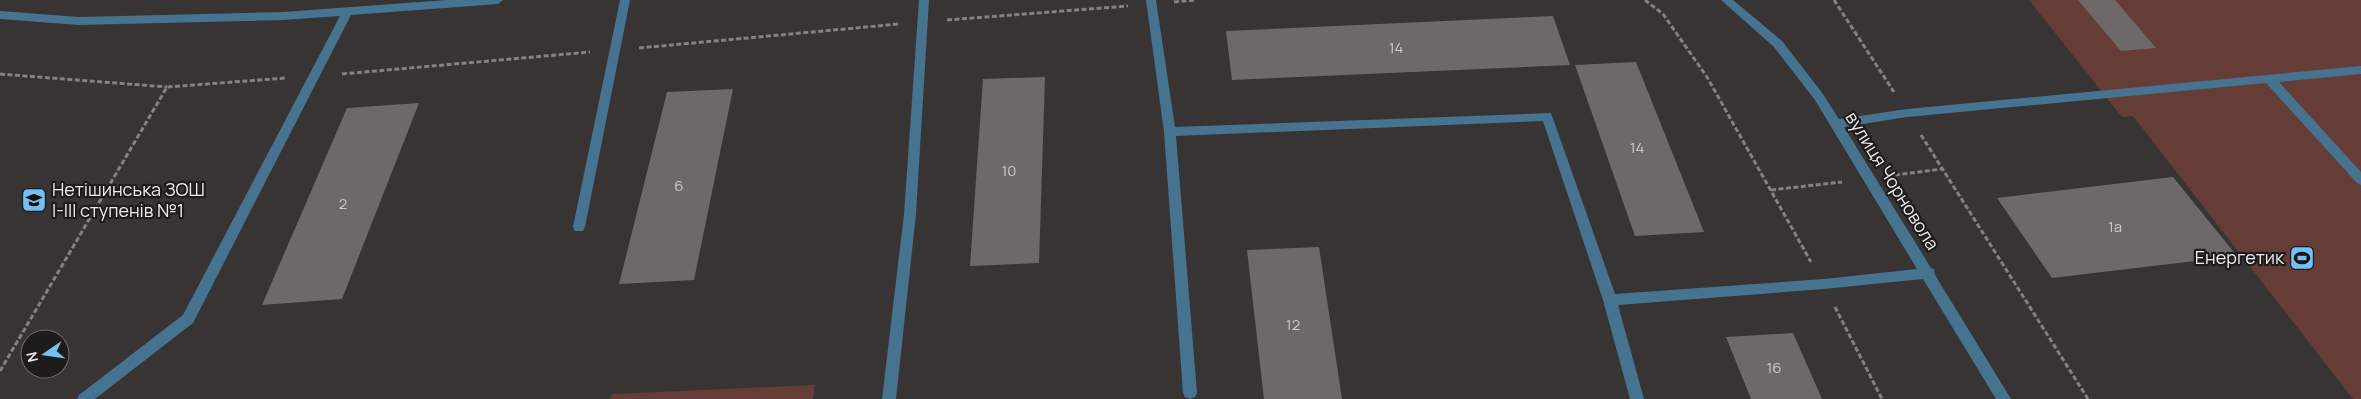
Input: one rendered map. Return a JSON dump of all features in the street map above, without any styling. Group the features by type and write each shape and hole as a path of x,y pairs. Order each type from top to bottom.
{"street":[{"path":"0,15 79,21 144,20 347,12 498,0"},
{"path":"579,227 616,50 624,0"},
{"path":"889,399 910,214 924,0"},
{"name":"вулиця Чорновола","path":"1726,0 1778,44 1819,97 2004,399"},
{"path":"1152,2 1170,132 1190,393"},
{"path":"84,399 188,319 347,12"},
{"path":"1837,124 1907,113 2361,70"},
{"path":"2268,79 2361,180"},
{"path":"1170,132 1547,116 1610,300 1637,399"},
{"path":"1610,300 1824,284 1928,273"}],"path":[{"path":"0,74 167,87 616,50 1152,2 1196,0"},
{"path":"1644,0 1662,14 1707,77 1824,284 1882,399"},
{"path":"1834,0 2088,399"},
{"path":"0,371 167,87"}],"shaded area":[{"name":"Енергетик","path":"2029,0 2361,0 2361,399 2353,399 2133,116 2122,117"},
{"path":"815,385 813,399 610,399 612,394"}],"building":[{"path":"2078,0 2115,0 2156,48 2121,51"},
{"path":"1553,16 1570,65 1232,80 1226,31"},
{"path":"1636,62 1704,232 1635,236 1575,65"},
{"path":"1045,77 1039,263 970,266 983,79"},
{"path":"733,89 694,280 619,284 667,92"},
{"path":"419,103 342,299 262,305 347,108"},
{"path":"2173,177 2237,256 2052,278 1997,198"},
{"path":"1319,247 1342,399 1264,399 1247,250"},
{"path":"1793,333 1822,399 1751,399 1726,337"}],"place":[{"name":"Нетішинська ЗОШ І-ІІІ ступенів №1","path":"34,200"},
{"name":"Енергетик","path":"2302,258"}]}
